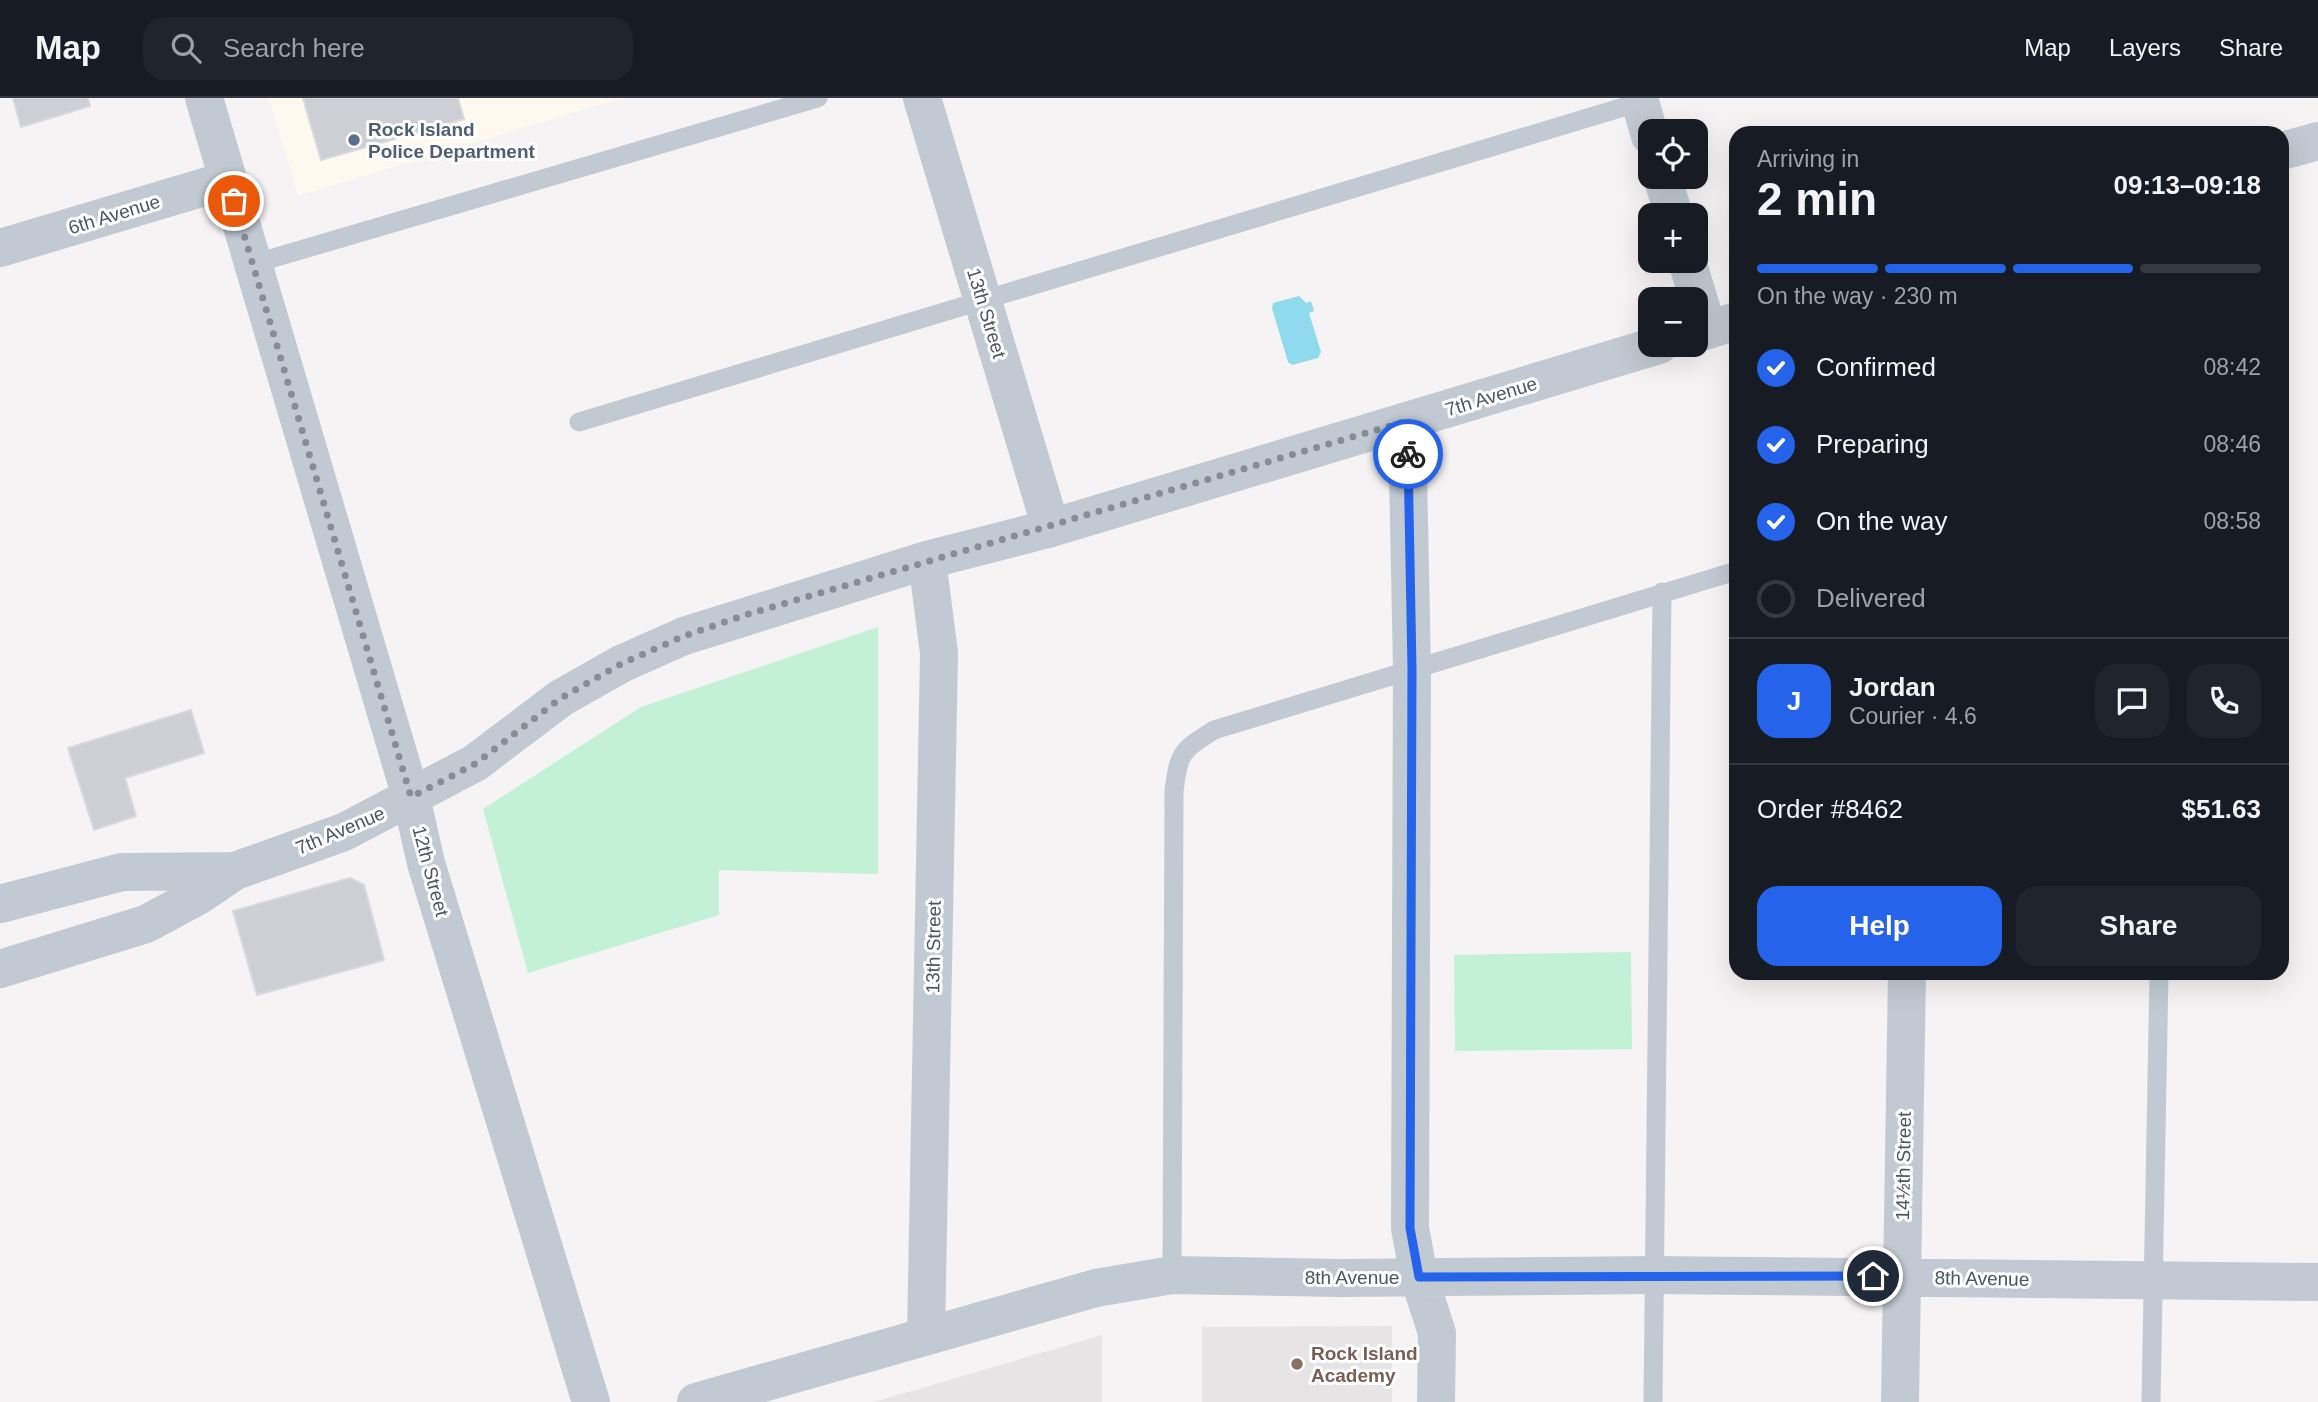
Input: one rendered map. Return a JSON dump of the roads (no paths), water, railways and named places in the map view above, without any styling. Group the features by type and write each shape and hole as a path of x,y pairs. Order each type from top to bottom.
{"street":[{"name":"12th Street","path":"204,98 411,797 430,876 590,1402"},
{"name":"13th Street","path":"922,98 1051,527"},
{"path":"2289,149 2318,141"},
{"name":"6th Avenue","path":"0,248 228,180"},
{"path":"1692,273 1713,328"},
{"name":"7th Avenue","path":"0,969 146,924 198,897 235,871 344,832 475,764 561,698 621,664 684,636 927,560 1051,527 1638,351"},
{"path":"1407,421 1412,669 1410,1228 1419,1277 1437,1333 1436,1402"},
{"name":"13th Street","path":"926,1335 939,653 927,560"},
{"name":"7th Avenue","path":"0,904 122,872 235,871"},
{"name":"14½th Street","path":"1900,1402 1907,980"},
{"name":"8th Avenue","path":"696,1402 1096,1289 1172,1275 1653,1275 2318,1282"}],"lane":[{"path":"253,264 818,98"},
{"path":"579,422 983,299 1645,109"},
{"path":"1172,1275 1174,791 1178,761 1189,746 1214,730 1729,573"},
{"path":"1653,1402 1662,592"},
{"path":"2151,1402 2151,1282 2159,980"}],"water":[{"path":"1299,296 1306,303 1311,301 1314,311 1309,313 1321,352 1318,358 1292,365 1288,362 1272,308 1273,303"}],"place":[{"name":"Rock Island Police Department","path":"354,140"},
{"name":"Rock Island Academy","path":"1297,1364"}]}
